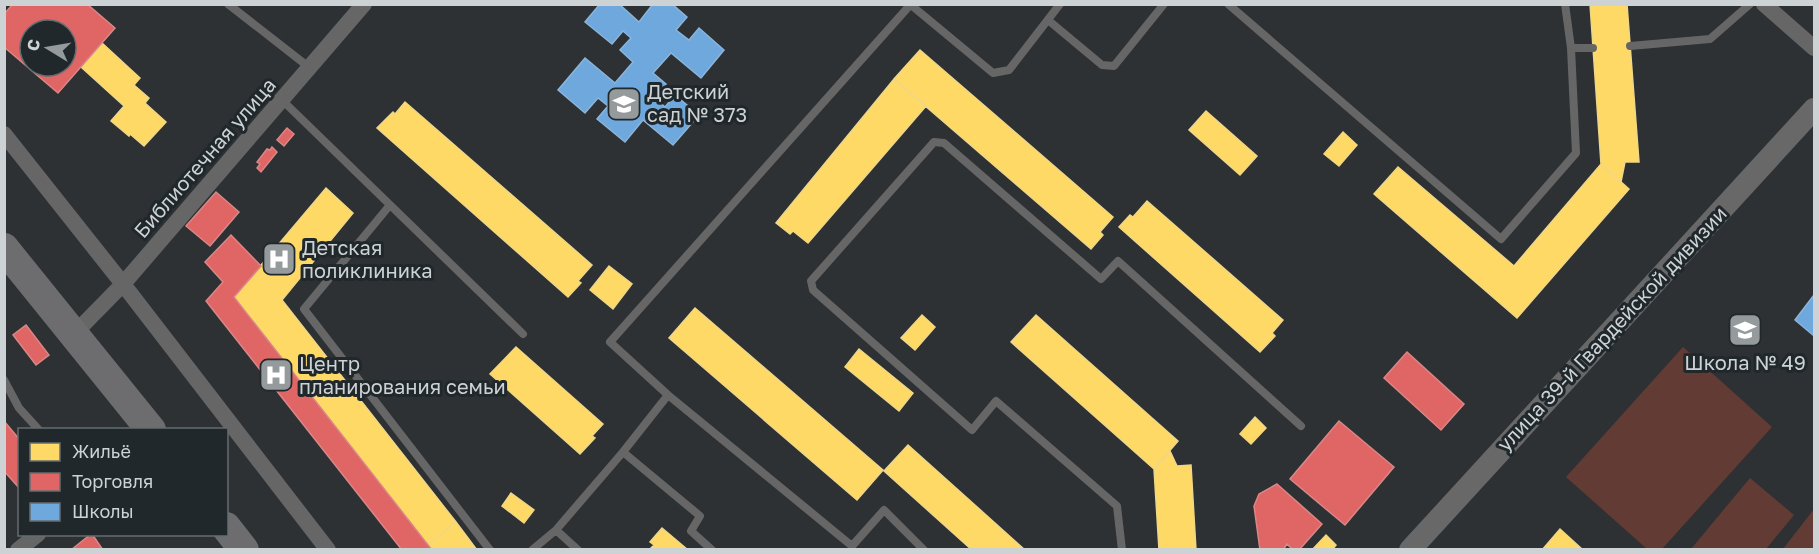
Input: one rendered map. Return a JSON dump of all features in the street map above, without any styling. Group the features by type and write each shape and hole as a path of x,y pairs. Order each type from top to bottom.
{"highway":[{"path":"4,248 150,428"},
{"path":"228,529 244,549"}],"main road":[{"name":"улица 39-й Гвардейской дивизии","path":"1410,549 1815,109"}],"street":[{"name":"Библиотечная улица","path":"73,335 123,284 283,101 364,4"},
{"path":"1764,4 1815,48"},
{"path":"4,134 328,549"},
{"path":"19,549 35,536"}],"lane":[{"path":"228,4 310,69"},
{"path":"924,549 884,510 852,546 668,395 610,342 911,5 993,73 1009,70 1060,4"},
{"path":"1048,20 1102,65 1114,66 1164,4"},
{"path":"1228,4 1501,239 1575,153 1571,48 1565,4"},
{"path":"1630,46 1710,39 1750,4"},
{"path":"1571,48 1593,48"},
{"path":"283,101 523,334"},
{"path":"1122,549 1117,506 996,401 972,430 813,290 811,281 934,142 945,144 1101,279 1118,261 1301,426"},
{"path":"390,205 303,309 490,549"},
{"path":"4,380 19,408 38,428"},
{"path":"532,549 556,530 668,395"},
{"path":"623,452 700,516 690,531 712,549"},
{"path":"556,530 578,549"}],"shaded area":[{"path":"1683,347 1772,427 1662,549 1647,549 1566,477"},
{"path":"1750,478 1794,515 1766,549 1691,549"},
{"path":"1814,509 1814,549 1783,549"}],"building: Жильё":[{"path":"1590,4 1627,4 1639,162 1625,162 1621,182 1601,164"},
{"path":"102,43 140,78 134,85 149,98 145,103 166,122 144,146 111,121 124,106 81,67"},
{"path":"920,50 1113,217 1100,232 1103,235 1091,249 894,79"},
{"path":"894,79 926,106 808,243 793,231 790,234 776,223"},
{"path":"405,102 592,265 578,281 581,283 568,297 377,128 393,112 395,114"},
{"path":"1206,111 1257,156 1240,175 1189,130"},
{"path":"1343,132 1357,145 1339,166 1324,154"},
{"path":"1601,164 1629,189 1517,318 1374,194 1398,167 1514,266"},
{"path":"326,188 353,213 282,300 456,522 428,545 234,297"},
{"path":"1147,201 1283,320 1272,333 1275,336 1260,352 1119,227 1130,215 1133,217"},
{"path":"609,266 632,284 613,309 590,290"},
{"path":"695,308 883,470 857,500 669,338"},
{"path":"922,315 935,327 915,350 901,338"},
{"path":"1036,315 1178,441 1154,469 1011,342"},
{"path":"516,347 603,424 592,436 595,438 580,454 490,374"},
{"path":"859,349 913,393 899,411 845,367"},
{"path":"1255,417 1266,428 1251,444 1240,434"},
{"path":"908,445 1025,550 972,550 884,471"},
{"path":"1170,451 1177,466 1191,465 1196,550 1159,550 1154,469"},
{"path":"511,493 534,510 524,523 502,506"},
{"path":"456,522 477,550 432,550 428,545"},
{"path":"662,528 688,550 649,550 654,545 650,542"},
{"path":"1560,529 1583,550 1542,550"},
{"path":"1326,535 1336,545 1332,550 1312,550"}],"building: Торговля":[{"path":"13,4 87,4 115,28 78,70 78,18 18,18 18,59 4,47 4,14"},
{"path":"40,78 71,78 58,93"},
{"path":"287,128 294,134 284,146 277,140"},
{"path":"272,147 277,152 261,172 257,168 260,164 257,162 267,149 270,150"},
{"path":"216,192 239,212 210,246 186,226"},
{"path":"231,235 261,266 234,297 432,550 402,550 206,301 223,282 205,262"},
{"path":"26,325 49,355 36,365 13,335"},
{"path":"1407,352 1464,404 1441,430 1384,378"},
{"path":"4,421 18,438 18,487 4,471"},
{"path":"1339,421 1394,467 1345,525 1290,479"},
{"path":"1277,484 1322,524 1299,550 1293,550 1287,544 1283,550 1260,550 1254,506 1259,494"},
{"path":"88,536 93,536 103,550 71,550"}],"building: Школы":[{"path":"600,4 619,4 639,22 653,4 672,4 687,17 676,30 689,40 699,28 724,50 701,78 671,53 653,73 666,84 654,97 665,107 675,95 699,115 673,145 643,120 625,142 597,119 608,106 598,98 585,113 558,90 585,58 615,83 633,62 620,50 631,38 623,31 612,44 585,22"},
{"path":"1814,295 1814,336 1795,320"}],"place":[{"name":"Детский сад № 373","path":"624,104"},
{"name":"Детская поликлиника","path":"279,259"},
{"name":"Школа № 49","path":"1745,330"},
{"name":"Центр планирования семьи","path":"276,375"}]}
